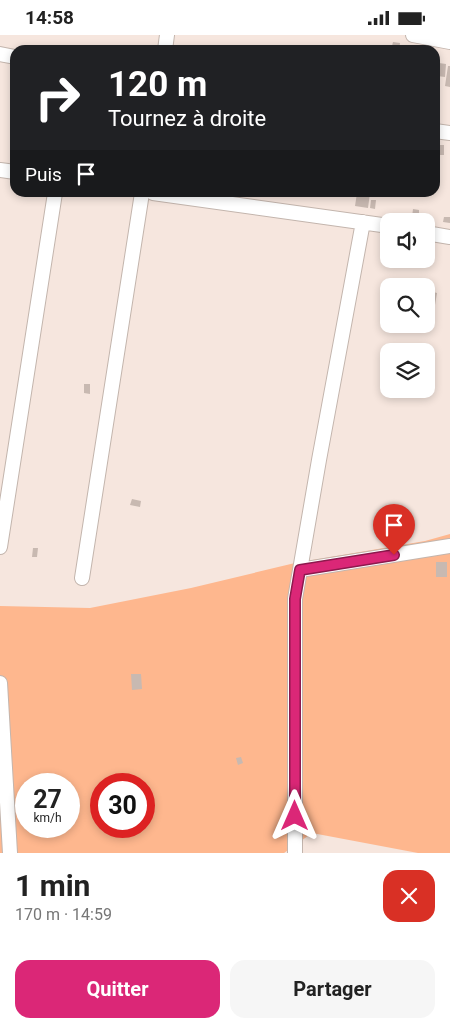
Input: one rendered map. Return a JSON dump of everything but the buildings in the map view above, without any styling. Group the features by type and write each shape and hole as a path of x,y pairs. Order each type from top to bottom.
{"street":[{"path":"414,35 450,42"},
{"path":"0,547 54,197"},
{"path":"82,579 141,197"},
{"path":"183,197 380,224"},
{"path":"295,853 295,599 320,450 363,221"},
{"path":"435,234 450,237"},
{"path":"300,570 450,547"},
{"path":"0,683 10,853"}],"shaded area":[{"path":"450,534 450,853 418,853 312,833 284,853 0,853 0,606 90,608 191,588 295,563 425,541"}],"route":[{"path":"295,816 295,599 300,570 394,555"}]}
